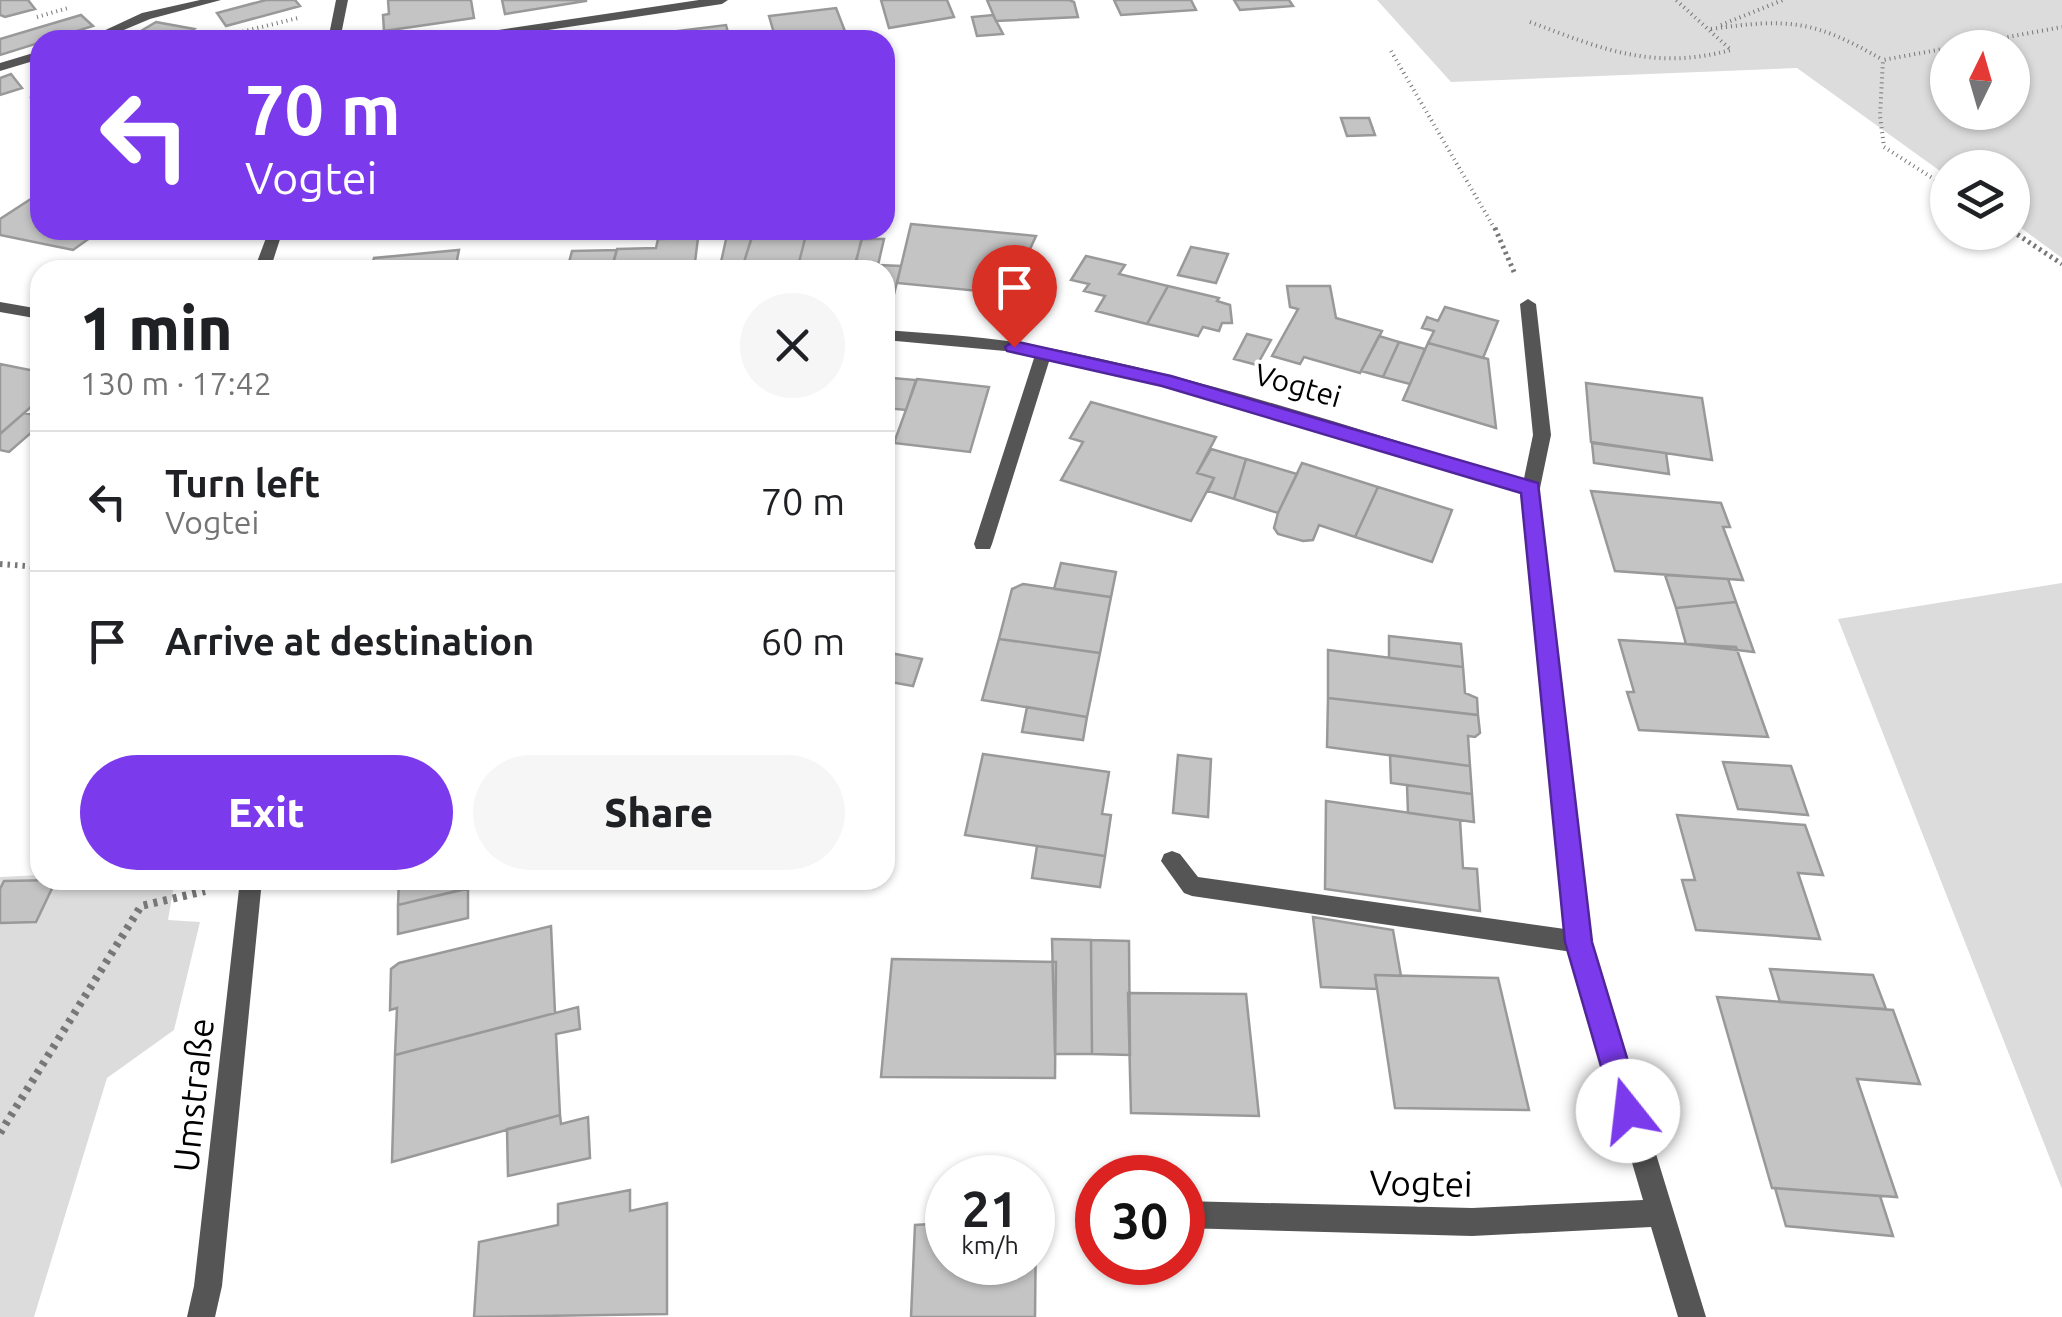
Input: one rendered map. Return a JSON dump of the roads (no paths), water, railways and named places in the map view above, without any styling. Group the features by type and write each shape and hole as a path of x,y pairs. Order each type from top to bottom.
{"street":[{"path":"113,30 146,16 215,0"},
{"path":"524,30 722,0"},
{"path":"0,67 30,58"},
{"path":"1528,304 1542,435 1531,488 1578,942 1692,1317"},
{"path":"0,306 30,312"},
{"name":"Vogtei","path":"895,336 984,342 1164,380 1531,488"},
{"path":"983,544 1044,352"},
{"path":"1172,861 1192,886 1578,942"},
{"name":"Umstraße","path":"201,1317 208,1286 250,890"},
{"name":"Vogtei","path":"1205,1215 1472,1222 1658,1213"}]}
